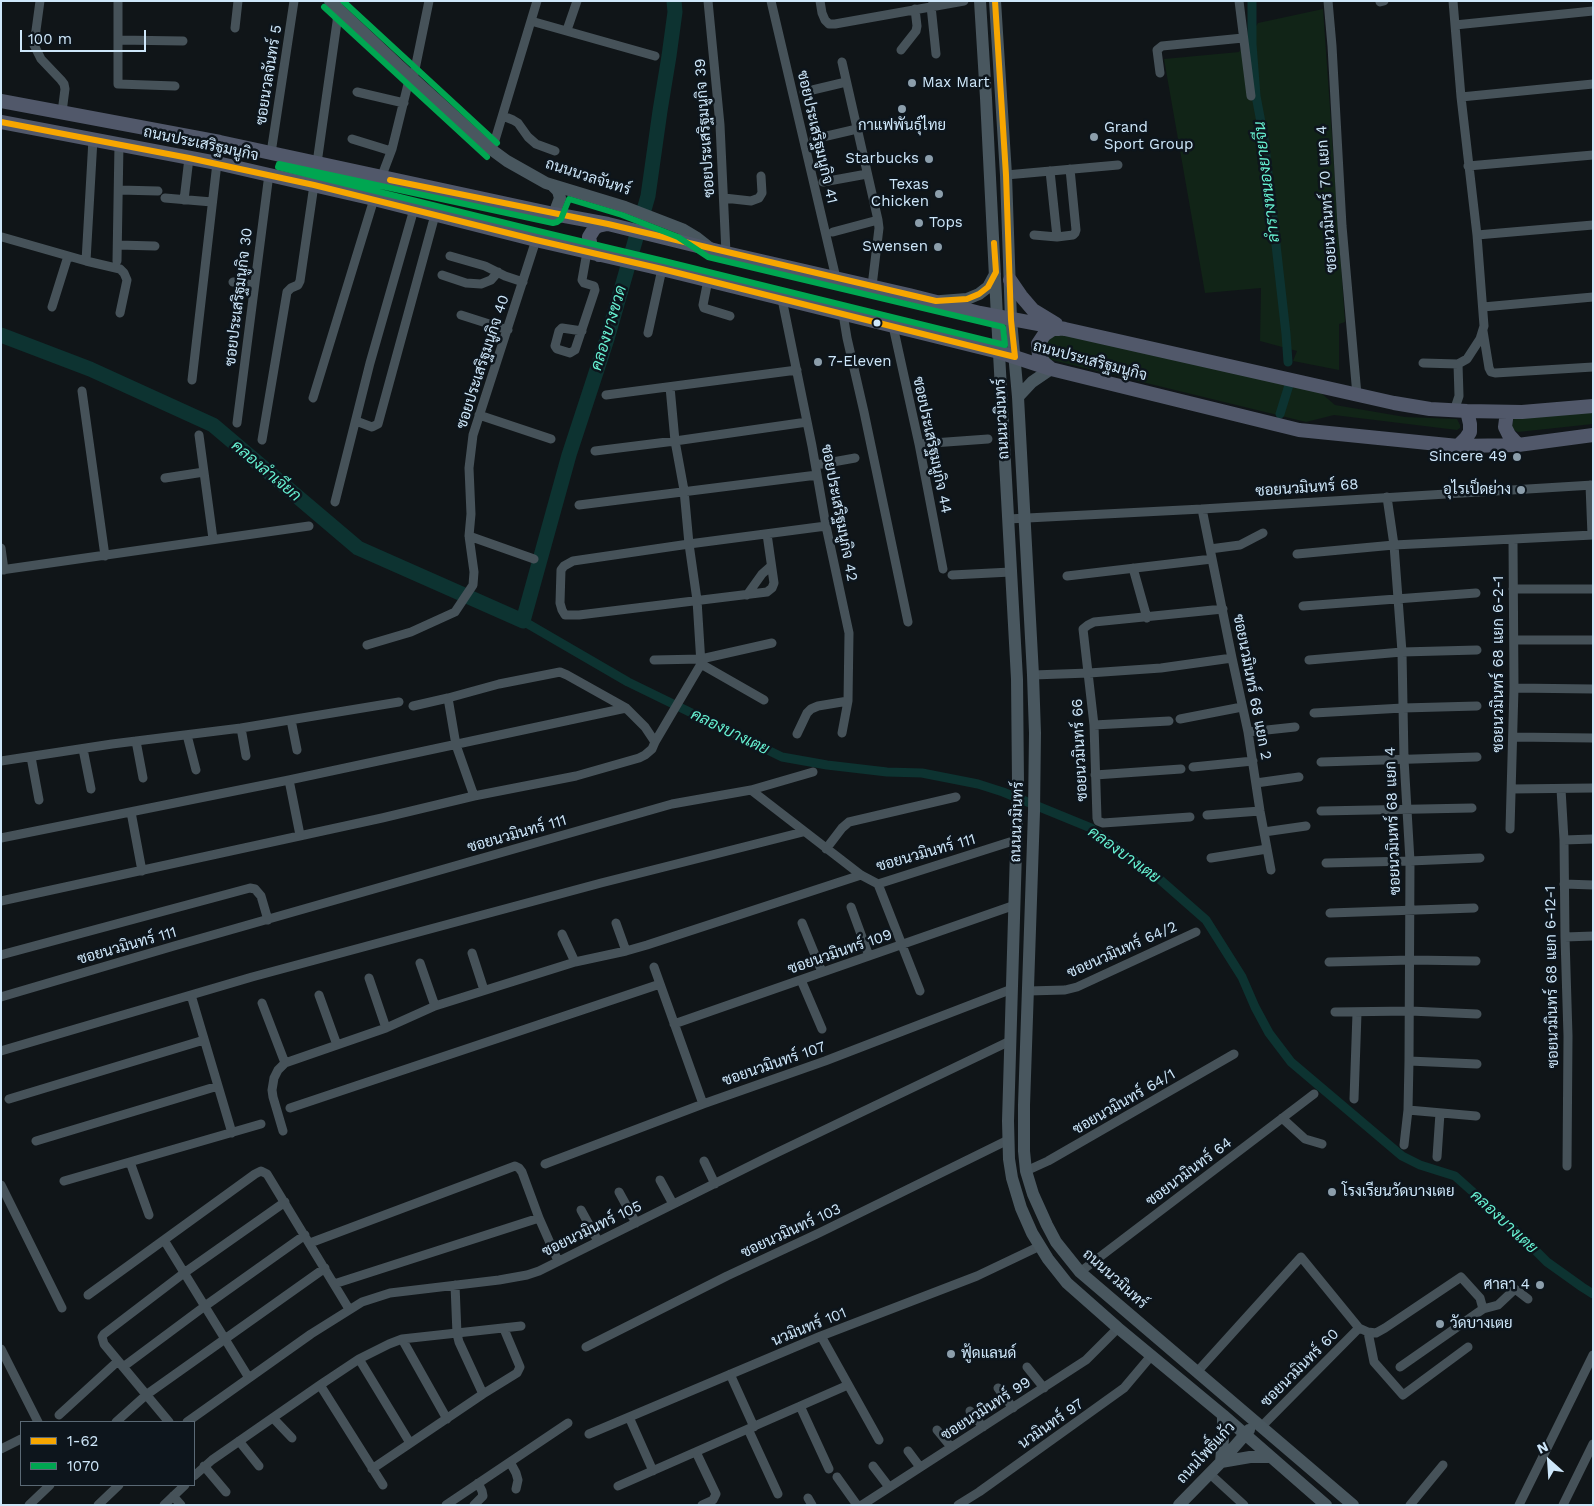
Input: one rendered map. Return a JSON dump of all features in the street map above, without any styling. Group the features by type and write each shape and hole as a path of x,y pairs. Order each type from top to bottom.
{"main road":[{"name":"ถนนนวมินทร์","path":"980,1 1017,679 1018,806 1008,1140 1012,1178 1026,1222 1040,1246 1067,1283 1326,1505"},
{"name":"ถนนนวมินทร์","path":"995,1 1006,175 1011,320 1018,397 1033,674 1035,787 1023,1130 1026,1171 1033,1194 1047,1226 1056,1242 1080,1272 1353,1505"},
{"name":"ถนนนวลจันทร์","path":"335,3 492,150 526,172 552,185 625,207 665,222 682,229 711,249"},
{"name":"ถนนประเสริฐมนูกิจ","path":"1,101 271,153 381,178 608,224 997,317 1065,329 1421,408 1522,412 1593,406"},
{"name":"ถนนประเสริฐมนูกิจ","path":"1,122 269,174 536,240 657,267 999,352 1050,369 1299,430 1458,446 1518,444 1593,435"},
{"path":"269,174 271,153"},
{"path":"552,185 558,191 560,198 554,214"},
{"path":"608,224 598,226 589,238 594,251 609,257"},
{"path":"936,302 967,299 979,294 988,287 996,272"},
{"path":"1010,280 1033,310 1065,329"},
{"path":"1018,397 1032,382 1050,369 1039,355 1038,344 1044,335 1053,329 1065,329"},
{"path":"1458,446 1470,432 1470,424 1461,411"},
{"path":"1507,412 1505,427 1509,435 1518,444"},
{"path":"1223,1415 1224,1438 1221,1462 1250,1457 1270,1457"},
{"name":"ถนนโพธิ์แก้ว","path":"1179,1505 1210,1474 1244,1435 1258,1424"}],"street":[{"path":"40,1 34,45 41,60 64,84 62,112"},
{"path":"118,1 118,84 175,86"},
{"path":"235,28 238,1"},
{"name":"ซอยนวลจันทร์ 5","path":"271,153 294,1"},
{"path":"381,178 391,151 412,77 429,1"},
{"path":"492,150 537,1"},
{"path":"567,30 577,1"},
{"name":"ซอยประเสริฐมนูกิจ 39","path":"708,1 720,125 726,253"},
{"name":"ซอยประเสริฐมนูกิจ 41","path":"770,1 836,278"},
{"path":"820,1 822,13 829,24 964,1"},
{"path":"1239,1 1251,96"},
{"name":"ซอยนวมินทร์ 70 แยก 4","path":"1328,1 1342,226 1357,395"},
{"path":"1380,2 1384,1"},
{"path":"1423,363 1458,364 1467,360 1480,339 1484,326 1477,235 1460,97 1452,1"},
{"path":"317,163 337,22 335,3"},
{"path":"931,6 936,54"},
{"path":"901,50 916,31 915,9"},
{"path":"1455,25 1593,11"},
{"path":"531,21 655,56"},
{"path":"1160,73 1157,50 1162,46 1243,38"},
{"path":"118,40 183,41"},
{"path":"842,62 878,220 879,228 872,286"},
{"path":"804,92 846,82"},
{"path":"1460,97 1593,84"},
{"path":"357,92 404,103"},
{"path":"503,116 518,123 528,137 536,144 555,151"},
{"path":"814,139 857,129"},
{"path":"86,261 93,139"},
{"path":"352,139 391,151"},
{"path":"117,261 119,144"},
{"path":"1468,166 1593,155"},
{"path":"184,200 189,158"},
{"path":"192,380 217,163"},
{"path":"1006,175 1118,165"},
{"path":"1034,235 1057,237 1073,235 1076,230 1070,169"},
{"path":"1050,171 1057,237"},
{"name":"ซอยประเสริฐมนูกิจ 30","path":"237,423 269,174"},
{"path":"823,182 867,174"},
{"path":"724,198 750,201 759,198 762,193 761,176"},
{"path":"262,440 287,292 298,285 300,281 314,185"},
{"path":"119,190 158,191"},
{"path":"165,198 212,202"},
{"path":"313,398 374,199"},
{"path":"335,502 370,363 414,209"},
{"path":"356,421 372,427 378,424 436,215"},
{"path":"833,232 878,220"},
{"path":"1477,235 1593,226"},
{"path":"2,237 120,269 127,280 120,313"},
{"name":"ซอยประเสริฐมนูกิจ 40","path":"367,645 411,632 455,612 473,585 474,572 469,536 471,514 470,468 473,435 536,240"},
{"path":"118,245 155,246"},
{"path":"582,331 595,290 594,286 584,283 582,280 587,252"},
{"path":"52,307 68,256"},
{"path":"450,256 485,266 523,282"},
{"path":"648,333 657,267"},
{"path":"442,275 466,283 481,284 492,280 498,272"},
{"path":"708,280 704,308 730,316"},
{"path":"233,282 254,285"},
{"path":"1483,307 1593,298"},
{"name":"ซอยประเสริฐมนูกิจ 42","path":"782,299 816,465 826,526 849,633 848,700 842,733"},
{"path":"843,314 908,622"},
{"path":"461,316 508,330"},
{"name":"ซอยประเสริฐมนูกิจ 44","path":"893,326 919,444 943,569"},
{"path":"1483,331 1491,372 1593,367"},
{"path":"1458,364 1458,396 1461,411"},
{"path":"606,395 797,370"},
{"path":"1,901 382,818 474,796 576,776 645,755 652,749 694,677 701,661 684,490 675,442 670,388"},
{"path":"82,391 105,556"},
{"path":"479,415 551,439"},
{"path":"595,451 675,442 807,422"},
{"path":"199,435 213,539"},
{"path":"919,444 988,439"},
{"path":"816,465 855,458"},
{"path":"165,478 204,472"},
{"path":"579,505 684,490 817,475"},
{"path":"1298,554 1394,545 1592,535 1591,485"},
{"name":"ซอยนวมินทร์ 68","path":"1008,519 1591,485"},
{"name":"ซอยนวมินทร์ 68 แยก 4","path":"1388,497 1394,545 1402,652 1404,759 1410,861 1411,960 1408,1110 1404,1145"},
{"name":"ซอยนวมินทร์ 68 แยก 2","path":"1202,509 1248,732 1271,870"},
{"path":"1,548 3,570 309,526"},
{"path":"767,534 774,583 767,592 572,615 565,615 562,610 560,603 561,570 568,562 689,544 826,526"},
{"path":"1210,549 1240,545 1263,533"},
{"path":"469,536 534,559"},
{"name":"ซอยนวมินทร์ 68 แยก 6-2-1","path":"1510,829 1514,688 1513,540"},
{"path":"1067,576 1212,559"},
{"path":"747,595 762,574 771,566"},
{"path":"1133,568 1147,618 1223,609"},
{"path":"952,575 1011,572"},
{"path":"1514,589 1593,589"},
{"path":"1303,606 1476,593"},
{"name":"ซอยนวมินทร์ 66","path":"1147,618 1094,622 1083,630 1094,725 1097,818 1098,821 1103,823 1190,817"},
{"path":"1514,640 1593,640"},
{"path":"654,660 701,661 772,643"},
{"path":"1309,660 1402,652 1477,650"},
{"path":"1033,674 1088,673 1161,668 1232,658"},
{"path":"701,661 764,700"},
{"path":"413,706 499,684 560,672 567,674 626,708 645,727 655,742"},
{"path":"1514,688 1593,689"},
{"path":"448,698 456,745 474,796"},
{"path":"798,734 807,712 811,708 848,700"},
{"path":"1,761 241,728 399,702"},
{"path":"1314,714 1403,708 1477,706"},
{"path":"1180,719 1242,707"},
{"path":"1,838 289,780 626,708"},
{"path":"291,720 296,750"},
{"path":"1094,725 1169,721"},
{"path":"241,728 246,756"},
{"path":"1248,732 1295,728"},
{"path":"187,735 196,770"},
{"path":"1513,737 1593,738"},
{"path":"136,741 143,778"},
{"path":"83,749 91,789"},
{"path":"31,757 39,800"},
{"path":"1321,762 1477,758"},
{"path":"1193,767 1252,761"},
{"path":"1095,775 1181,769"},
{"path":"751,790 814,772"},
{"path":"1256,783 1299,777"},
{"path":"289,780 300,835"},
{"path":"1512,789 1593,788"},
{"name":"ซอยนวมินทร์ 68 แยก 6-12-1","path":"1561,789 1564,840 1568,1036 1567,1166"},
{"name":"ซอยนวมินทร์ 111","path":"2,994 672,804 751,790 861,875 878,884 1016,840"},
{"path":"826,849 849,822 956,797"},
{"path":"1321,811 1472,808"},
{"path":"1207,815 1260,811"},
{"path":"131,812 142,870"},
{"path":"1264,832 1306,826"},
{"path":"1,1051 252,977 803,832"},
{"path":"1564,840 1593,839"},
{"path":"1211,858 1267,849"},
{"path":"1326,863 1480,858"},
{"path":"283,1130 272,1090 274,1078 284,1063 386,1028 435,1006 484,990 575,962 626,951 861,875"},
{"path":"878,884 920,991"},
{"path":"1564,884 1593,885"},
{"path":"1,955 250,888 255,889 261,896 268,920"},
{"name":"ซอยนวมินทร์ 109","path":"674,1024 1015,905"},
{"path":"851,907 868,956"},
{"path":"1330,913 1474,908"},
{"path":"616,923 626,951"},
{"path":"802,923 822,972"},
{"name":"ซอยนวมินทร์ 64/2","path":"1028,991 1065,990 1077,986 1196,932"},
{"path":"562,934 575,962"},
{"path":"1565,937 1593,936"},
{"path":"472,953 484,990"},
{"path":"1329,962 1476,961"},
{"path":"420,963 435,1006"},
{"path":"654,967 703,1104"},
{"path":"370,978 386,1028"},
{"path":"801,980 822,1029"},
{"path":"290,1108 660,984"},
{"name":"ซอยนวมินทร์ 107","path":"545,1164 1012,989"},
{"path":"319,994 337,1045"},
{"path":"192,995 232,1132"},
{"path":"262,1003 284,1063"},
{"path":"1335,1012 1410,1011 1477,1014"},
{"path":"1354,1099 1358,1013"},
{"path":"9,1099 204,1040"},
{"name":"ซอยนวมินทร์ 105","path":"188,1421 349,1309 362,1302 390,1293 527,1275 1010,1041"},
{"name":"ซอยนวมินทร์ 64/1","path":"1026,1171 1048,1161 1234,1054"},
{"path":"1409,1061 1477,1064"},
{"path":"36,1141 218,1086"},
{"name":"ซอยนวมินทร์ 64","path":"1080,1272 1314,1094"},
{"path":"1408,1110 1476,1116"},
{"path":"1437,1157 1440,1113"},
{"path":"1282,1118 1305,1139 1322,1144"},
{"path":"64,1181 261,1124"},
{"name":"ซอยนวมินทร์ 103","path":"586,1347 727,1276 1008,1140"},
{"path":"704,1161 715,1184"},
{"path":"130,1162 149,1215"},
{"path":"310,1243 515,1166 522,1172 538,1218 558,1261"},
{"path":"88,1295 258,1172 265,1172 349,1309"},
{"path":"660,1180 673,1204"},
{"path":"1,1185 62,1308"},
{"path":"620,1192 636,1223"},
{"path":"168,1421 104,1344 102,1337 184,1272 285,1202"},
{"path":"582,1210 598,1242"},
{"path":"334,1284 538,1218"},
{"path":"59,1415 120,1364 305,1235"},
{"path":"164,1240 249,1378"},
{"name":"นวมินทร์ 101","path":"589,1434 821,1336 977,1276 1040,1246"},
{"path":"1196,1372 1301,1257 1359,1328 1368,1332 1376,1332 1385,1328 1461,1277 1480,1298 1483,1309"},
{"path":"117,1421 146,1394 325,1268"},
{"path":"455,1285 457,1334 462,1350 483,1394"},
{"path":"1400,1367 1483,1309 1498,1305 1515,1289 1528,1299"},
{"path":"195,1475 204,1466 320,1385 359,1359 389,1344 402,1339 521,1326"},
{"name":"ซอยนวมินทร์ 99","path":"862,1505 1086,1360 1118,1328"},
{"name":"ซอยนวมินทร์ 60","path":"1258,1424 1359,1328"},
{"path":"372,1469 520,1370 504,1329"},
{"path":"1368,1332 1374,1362 1403,1396 1468,1347"},
{"path":"821,1336 879,1440"},
{"path":"402,1339 447,1419"},
{"path":"1,1349 37,1421"},
{"path":"1519,1505 1593,1355"},
{"name":"นวมินทร์ 97","path":"958,1505 1124,1388 1151,1356"},
{"path":"359,1359 410,1443"},
{"path":"1027,1366 1044,1388"},
{"path":"730,1374 778,1494"},
{"path":"320,1385 383,1485"},
{"path":"618,1486 848,1385"},
{"path":"998,1388 1013,1408"},
{"path":"800,1406 829,1469"},
{"path":"970,1411 983,1427"},
{"path":"629,1417 653,1471"},
{"path":"273,1418 292,1438"},
{"path":"446,1505 568,1423"},
{"path":"937,1430 951,1448"},
{"path":"1,1449 20,1440"},
{"path":"239,1441 259,1466"},
{"path":"1562,1505 1593,1444"},
{"path":"908,1451 920,1467"},
{"path":"696,1452 716,1494 715,1498 702,1505"},
{"path":"510,1462 518,1480 516,1489"},
{"path":"1410,1505 1443,1465"},
{"path":"204,1466 226,1492"},
{"path":"873,1466 889,1487"},
{"path":"1210,1474 1244,1505"},
{"path":"838,1477 857,1505"},
{"path":"474,1505 483,1496 478,1483"},
{"path":"29,1505 49,1486"},
{"path":"98,1505 117,1486"},
{"path":"164,1505 184,1486"},
{"path":"173,1496 181,1505"}],"green space":[{"path":"1323,9 1345,322 1339,324 1339,370 1293,361 1297,351 1260,341 1261,288 1205,293 1164,59 1239,52 1258,23"},
{"path":"1055,332 1314,387 1335,405 1405,417 1457,419 1460,428 1457,430 1334,415 1306,422 1048,359 1043,352 1044,344"},
{"path":"1593,409 1593,424 1518,432 1512,427 1515,418"}],"waterway":[{"name":"คลองบางขวด","path":"1,335 90,369 213,425 358,548 523,621 569,455 607,339 648,196 675,12 674,1"},
{"name":"ลำรางหนองยายจีน","path":"1252,1 1252,44 1256,96 1264,138 1288,362"},
{"name":"ลำรางหนองยายจีน","path":"1280,414 1289,385"},
{"name":"คลองบางเตย","path":"523,621 628,682 782,757 827,765 887,772 922,773 978,784 1003,792 1091,828 1157,877 1206,920 1242,977 1269,1033 1291,1062 1402,1156 1420,1165 1455,1176 1511,1226 1547,1262 1593,1294"}],"transit line":[{"name":"1070","path":"343,1 497,143"},
{"name":"1-62","path":"1,122 189,158 314,185 1015,357 1011,320 1006,175 995,1"},
{"name":"1070","path":"324,7 487,157"},
{"name":"1070","path":"279,164 553,223 561,219 569,199 622,215 678,237 708,257 1003,327 1005,345 278,167 279,164"},
{"name":"1-62","path":"390,180 608,224 936,301 967,299 979,294 988,287 996,272 994,243"}],"place":[{"name":"Max Mart","path":"912,83"},
{"name":"กาแฟพันธุ์ไทย","path":"902,109"},
{"name":"Grand Sport Group","path":"1094,137"},
{"name":"Starbucks","path":"929,159"},
{"name":"Texas Chicken","path":"939,194"},
{"name":"Tops","path":"919,223"},
{"name":"Swensen","path":"938,247"},
{"name":"7-Eleven","path":"818,362"},
{"name":"Sincere 49","path":"1517,457"},
{"name":"อุไรเป็ดย่าง","path":"1521,490"},
{"name":"โรงเรียนวัดบางเตย","path":"1332,1192"},
{"name":"ศาลา 4","path":"1540,1285"},
{"name":"วัดบางเตย","path":"1440,1324"},
{"name":"ฟู้ดแลนด์","path":"951,1354"}],"water label":[{"name":"คลองลำเจียก","path":"266,471"}]}
